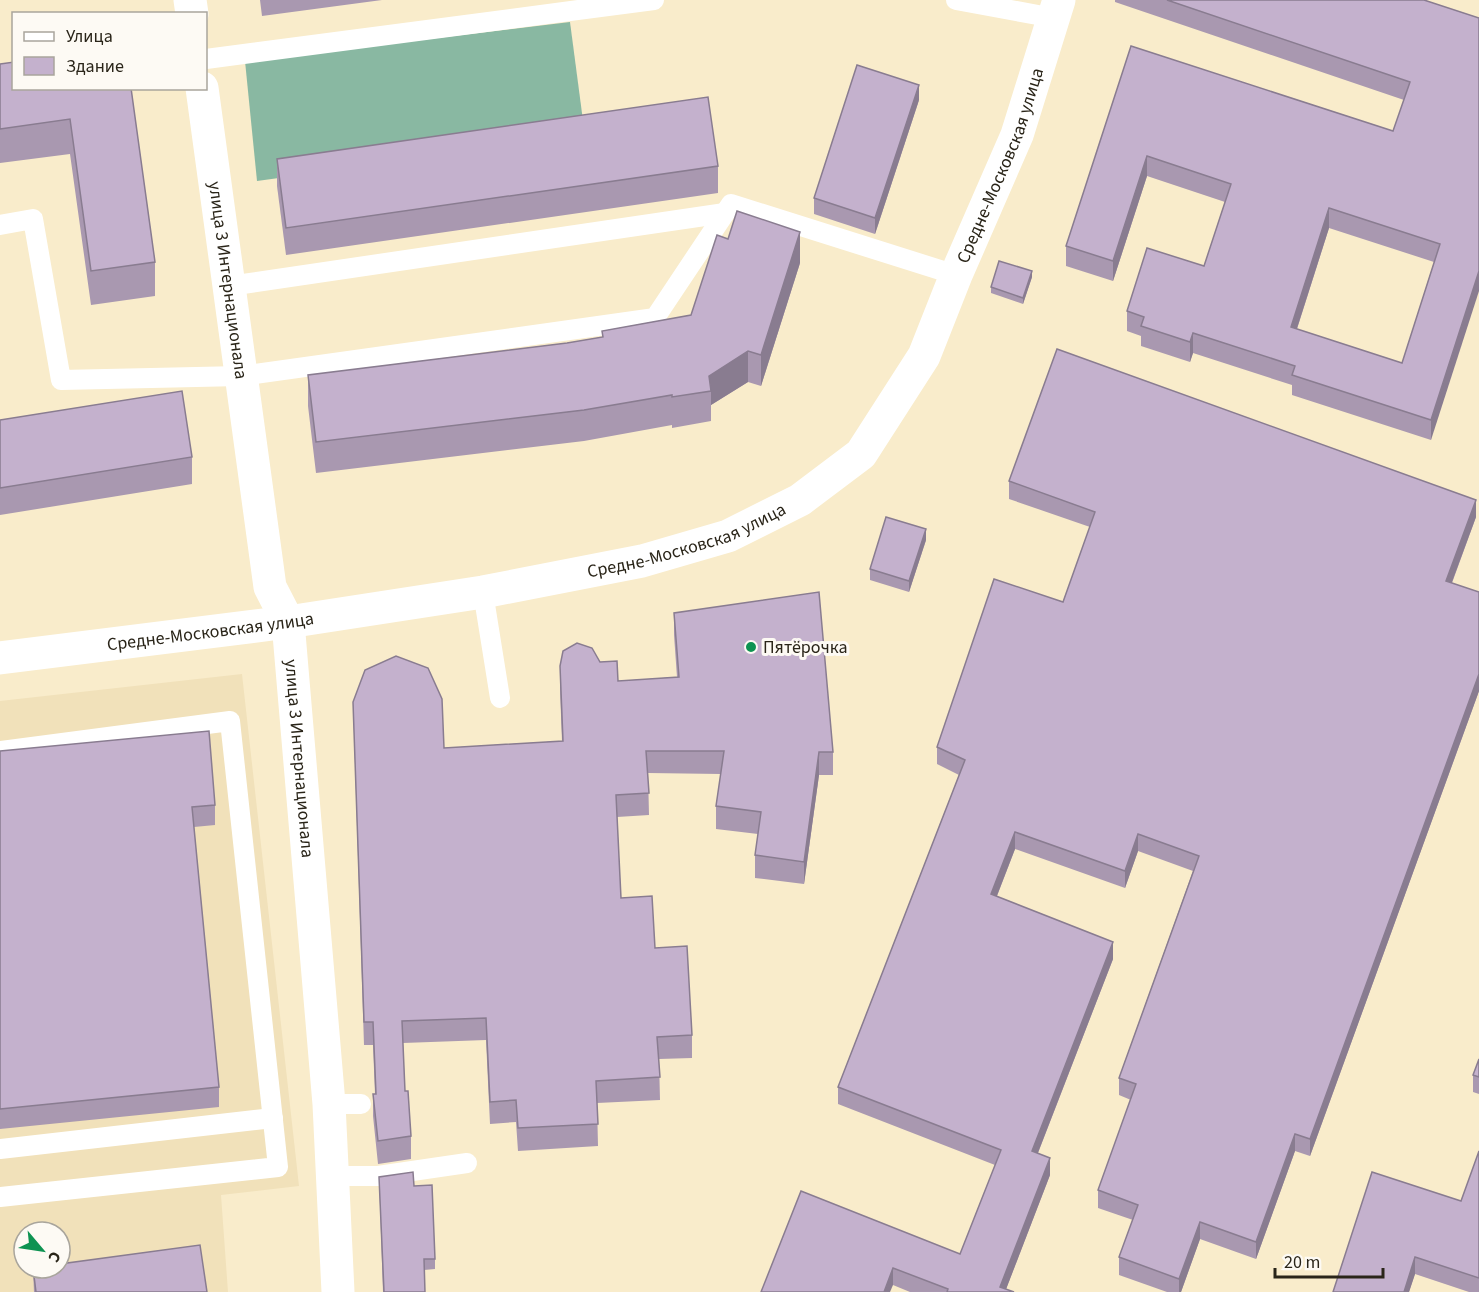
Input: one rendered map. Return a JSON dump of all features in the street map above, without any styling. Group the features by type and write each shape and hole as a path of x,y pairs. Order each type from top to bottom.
{"street":[{"name":"Средне-Московская улица","path":"0,658 288,621 483,592 642,561 728,536 801,500 861,454 924,356 956,275 1017,135 1056,9"},
{"name":"улица 3 Интернационала","path":"202,90 270,587 288,621 329,1104 338,1292"}],"lane":[{"path":"207,59 654,0"},
{"path":"957,0 1056,9"},
{"path":"0,225 33,219 61,380 242,376 656,318 731,204 956,275"},
{"path":"229,286 725,213"},
{"path":"483,592 500,698"},
{"path":"0,751 230,721 278,1167 0,1197"},
{"path":"329,1104 361,1104"},
{"path":"0,1149 273,1118"},
{"path":"331,1176 378,1176 467,1163"}],"shaded area":[{"path":"242,674 299,1186 221,1195 228,1292 0,1292 0,701"}],"green space":[{"path":"570,22 585,136 257,181 245,61"}],"building":[{"path":"1167,0 1424,0 1479,18 1479,271 1431,420 1292,375 1295,366 1193,333 1190,342 1141,326 1144,317 1127,311 1147,248 1204,266 1231,184 1147,156 1113,261 1066,246 1131,46 1393,131 1410,82","holes":["1329,208 1440,244 1402,363 1291,327"]},
{"path":"12,62 12,90 131,90 155,262 91,271 70,119 0,129 0,64"},
{"path":"857,65 919,85 875,218 814,198"},
{"path":"708,97 718,166 286,228 277,159"},
{"path":"737,211 800,232 761,355 748,351 709,376 711,391 672,397 672,395 584,410 316,442 308,375 567,343 603,337 602,331 691,315 717,235 728,239"},
{"path":"999,261 1032,271 1023,298 991,287"},
{"path":"1057,349 1476,500 1446,581 1479,592 1479,674 1310,1139 1295,1134 1256,1242 1200,1222 1179,1279 1119,1257 1138,1205 1098,1190 1136,1084 1119,1078 1199,856 1138,834 1125,871 1015,832 991,894 1113,942 1032,1151 1050,1158 1000,1287 1014,1292 947,1292 948,1289 893,1268 884,1292 761,1292 801,1191 960,1254 1001,1150 838,1087 965,760 937,747 994,579 1063,602 1095,512 1009,481"},
{"path":"182,391 192,457 0,488 0,420"},
{"path":"886,517 926,529 909,581 870,569"},
{"path":"819,592 833,752 819,752 804,862 755,855 761,812 716,806 724,751 646,751 649,793 616,795 621,898 652,896 655,948 687,946 692,1035 657,1037 660,1077 596,1081 598,1124 518,1128 516,1100 490,1102 486,1018 402,1021 405,1091 408,1091 411,1136 378,1141 373,1094 376,1094 373,1022 364,1022 353,702 365,670 396,656 428,668 442,699 444,748 563,741 560,666 563,651 577,643 592,648 600,662 617,661 618,681 679,677 674,613"},
{"path":"209,731 215,805 192,807 219,1087 0,1109 0,751"},
{"path":"1479,1059 1479,1077 1473,1075"},
{"path":"1479,1151 1479,1278 1415,1257 1404,1292 1333,1292 1372,1172 1461,1201"},
{"path":"413,1172 414,1186 432,1185 435,1259 424,1259 425,1292 384,1292 379,1177"},
{"path":"200,1245 207,1292 36,1292 34,1280 72,1280 72,1262"}],"place":[{"name":"Пятёрочка","path":"751,647"}]}
